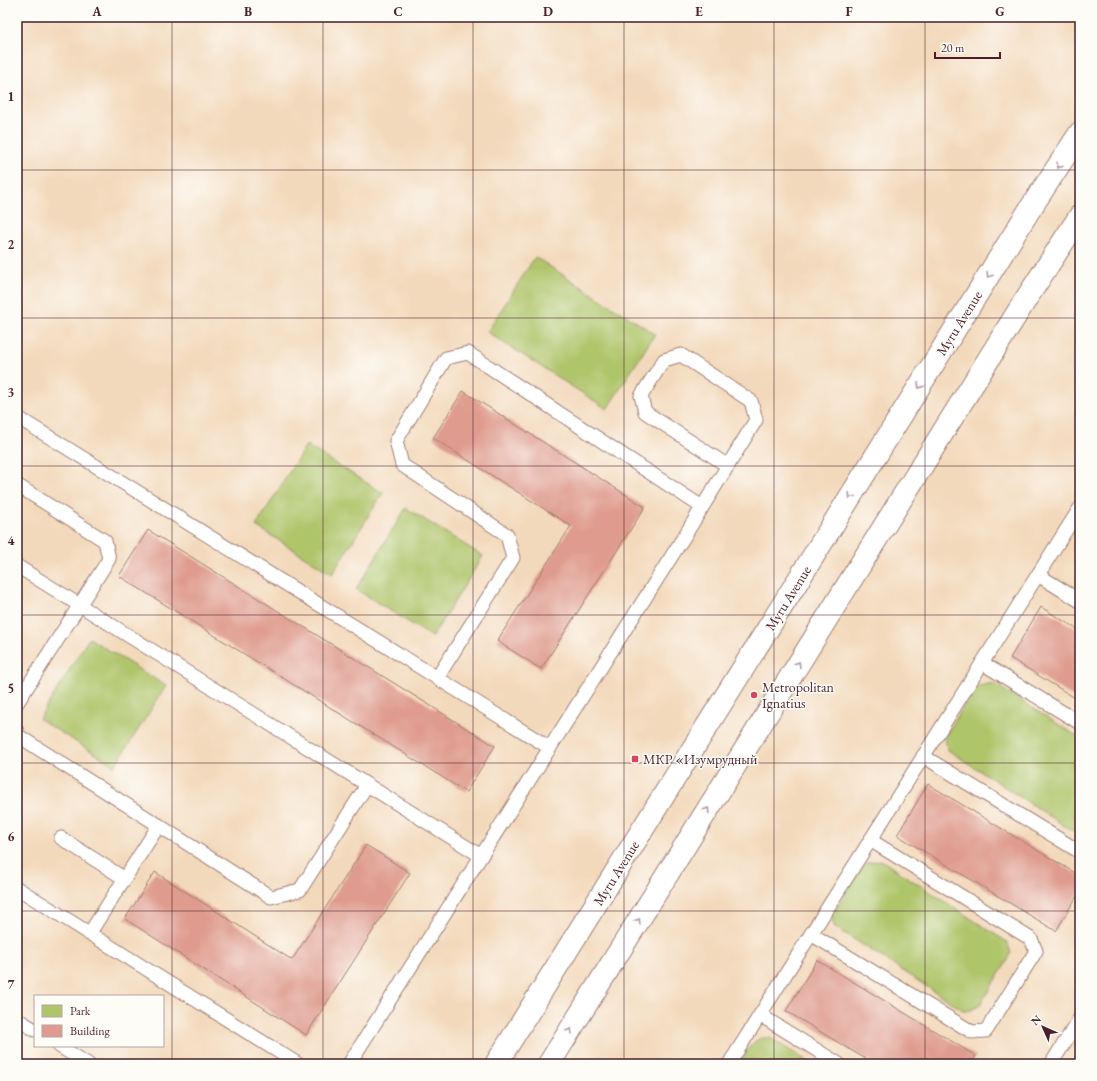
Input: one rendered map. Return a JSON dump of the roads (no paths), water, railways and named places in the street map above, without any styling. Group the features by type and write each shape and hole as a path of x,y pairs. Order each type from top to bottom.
{"highway":[{"name":"Myru Avenue","path":"496,1064 1030,209 1080,133"},
{"path":"549,1064 1018,312 1077,227"}],"lane":[{"path":"437,678 513,558 507,535 402,465 396,441 446,358 468,353 702,507"},
{"path":"349,1064 550,748 728,466 756,420 751,401 681,355 664,360 641,396 644,412 728,466"},
{"path":"17,417 550,748"},
{"path":"17,485 105,542 109,559 17,703"},
{"path":"729,1064 1038,575 1076,522 1080,508"},
{"path":"17,566 481,856"},
{"path":"1038,575 1080,601"},
{"path":"982,663 1080,723"},
{"path":"17,732 18,735 271,897 300,890 367,785"},
{"path":"923,756 1080,852"},
{"path":"89,934 159,825"},
{"path":"60,838 125,879"},
{"path":"811,934 972,1032 986,1032 1036,951 1031,939 870,840"},
{"path":"17,888 298,1064"},
{"path":"760,1015 839,1064"},
{"path":"1051,1064 1080,1018"},
{"path":"17,1019 34,1029"},
{"path":"62,1047 88,1064"}],"place":[{"name":"Metropolitan Ignatius","path":"754,695"},
{"name":"МКР «Изумрудный","path":"635,759"}]}
